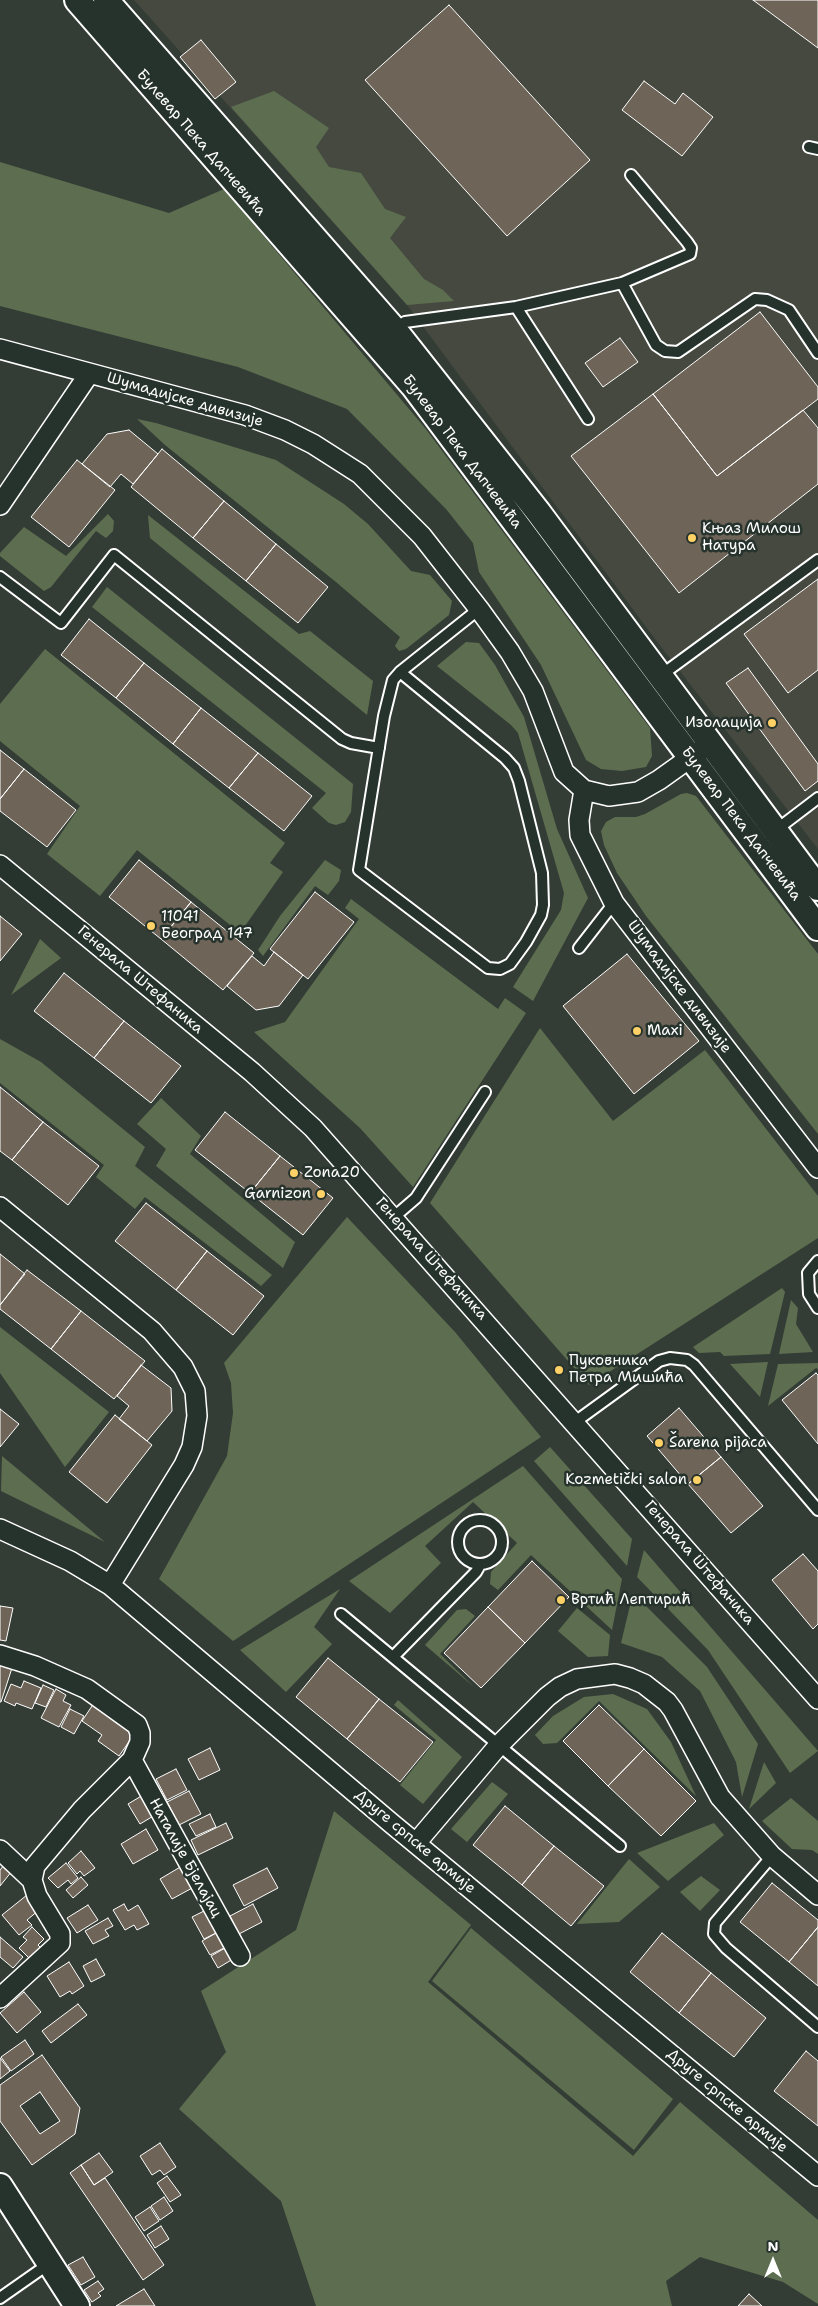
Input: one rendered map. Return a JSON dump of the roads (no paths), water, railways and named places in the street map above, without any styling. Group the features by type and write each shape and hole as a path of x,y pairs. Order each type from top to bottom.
{"street":[{"name":"Булевар Пека Дапчевића","path":"77,0 384,336 539,513 818,888"},
{"name":"Булевар Пека Дапчевића","path":"106,0 384,336 420,395 818,928"},
{"name":"Шумадијске дивизије","path":"0,349 245,415 285,430 326,451 374,485 422,536 510,652 533,691 564,772 584,790 609,796 638,792 659,780 710,743"},
{"path":"0,505 90,374"},
{"name":"Шумадијске дивизије","path":"584,790 578,820 580,835 614,903 818,1168"},
{"name":"Генерала Штефаника","path":"0,866 289,1104 337,1153 394,1217 818,1699"},
{"path":"0,1207 152,1331 183,1367 195,1391 198,1416 192,1446 184,1465 110,1585"},
{"name":"Друге српске армије","path":"0,1528 70,1561 110,1585 416,1843 818,2176"},
{"path":"0,1655 35,1666 87,1689 137,1725 140,1733 140,1742 132,1760 82,1810 35,1866 32,1880 37,1896 60,1934 60,1943 0,1998"},
{"path":"416,1843 499,1745 536,1707 568,1682 584,1677 608,1674 622,1675 637,1680 656,1692 674,1710 720,1798 772,1856 818,1895"},
{"name":"Наталије Бјелајац","path":"132,1760 240,1956"},
{"path":"0,1850 32,1880"},
{"path":"0,2186 51,2262 77,2306"}],"lane":[{"path":"384,336 405,322 516,307 622,283 690,254 691,248 631,175"},
{"path":"622,283 656,345 665,351 678,352 755,299 767,300 789,310 818,354"},
{"path":"516,307 588,419"},
{"path":"0,577 61,622 114,555 342,739 351,743 379,748"},
{"path":"660,676 818,560"},
{"path":"400,672 505,758 514,768 519,780 542,873 543,905 541,915 526,942 510,964 500,969 488,968 359,870 379,748 393,680 400,672 479,609"},
{"path":"776,830 818,798"},
{"path":"579,948 614,903"},
{"path":"394,1217 416,1198 485,1092"},
{"path":"818,1261 808,1273 808,1282 809,1294 818,1308"},
{"path":"575,1422 659,1361 670,1358 687,1360 694,1365 818,1510"},
{"path":"393,1658 476,1572 480,1565 493,1560 498,1555 502,1542 498,1529 493,1524 478,1520 464,1526 458,1540 461,1555 467,1560 480,1565"},
{"path":"341,1614 620,1846"},
{"path":"772,1856 715,1923 714,1934 726,1948 818,2027"},
{"path":"0,2298 51,2262"}],"place":[{"name":"Књаз Милош Натура","path":"692,538"},
{"name":"Изолација","path":"772,723"},
{"name":"11041 Београд 147","path":"151,926"},
{"name":"Maxi","path":"637,1031"},
{"name":"Zona20","path":"294,1173"},
{"name":"Garnizon","path":"321,1194"},
{"name":"Пуковника Петра Мишића","path":"559,1370"},
{"name":"Šarena pijaca","path":"659,1443"},
{"name":"Kozmetički salon","path":"697,1480"},
{"name":"Вртић Лептирић","path":"561,1600"}]}
